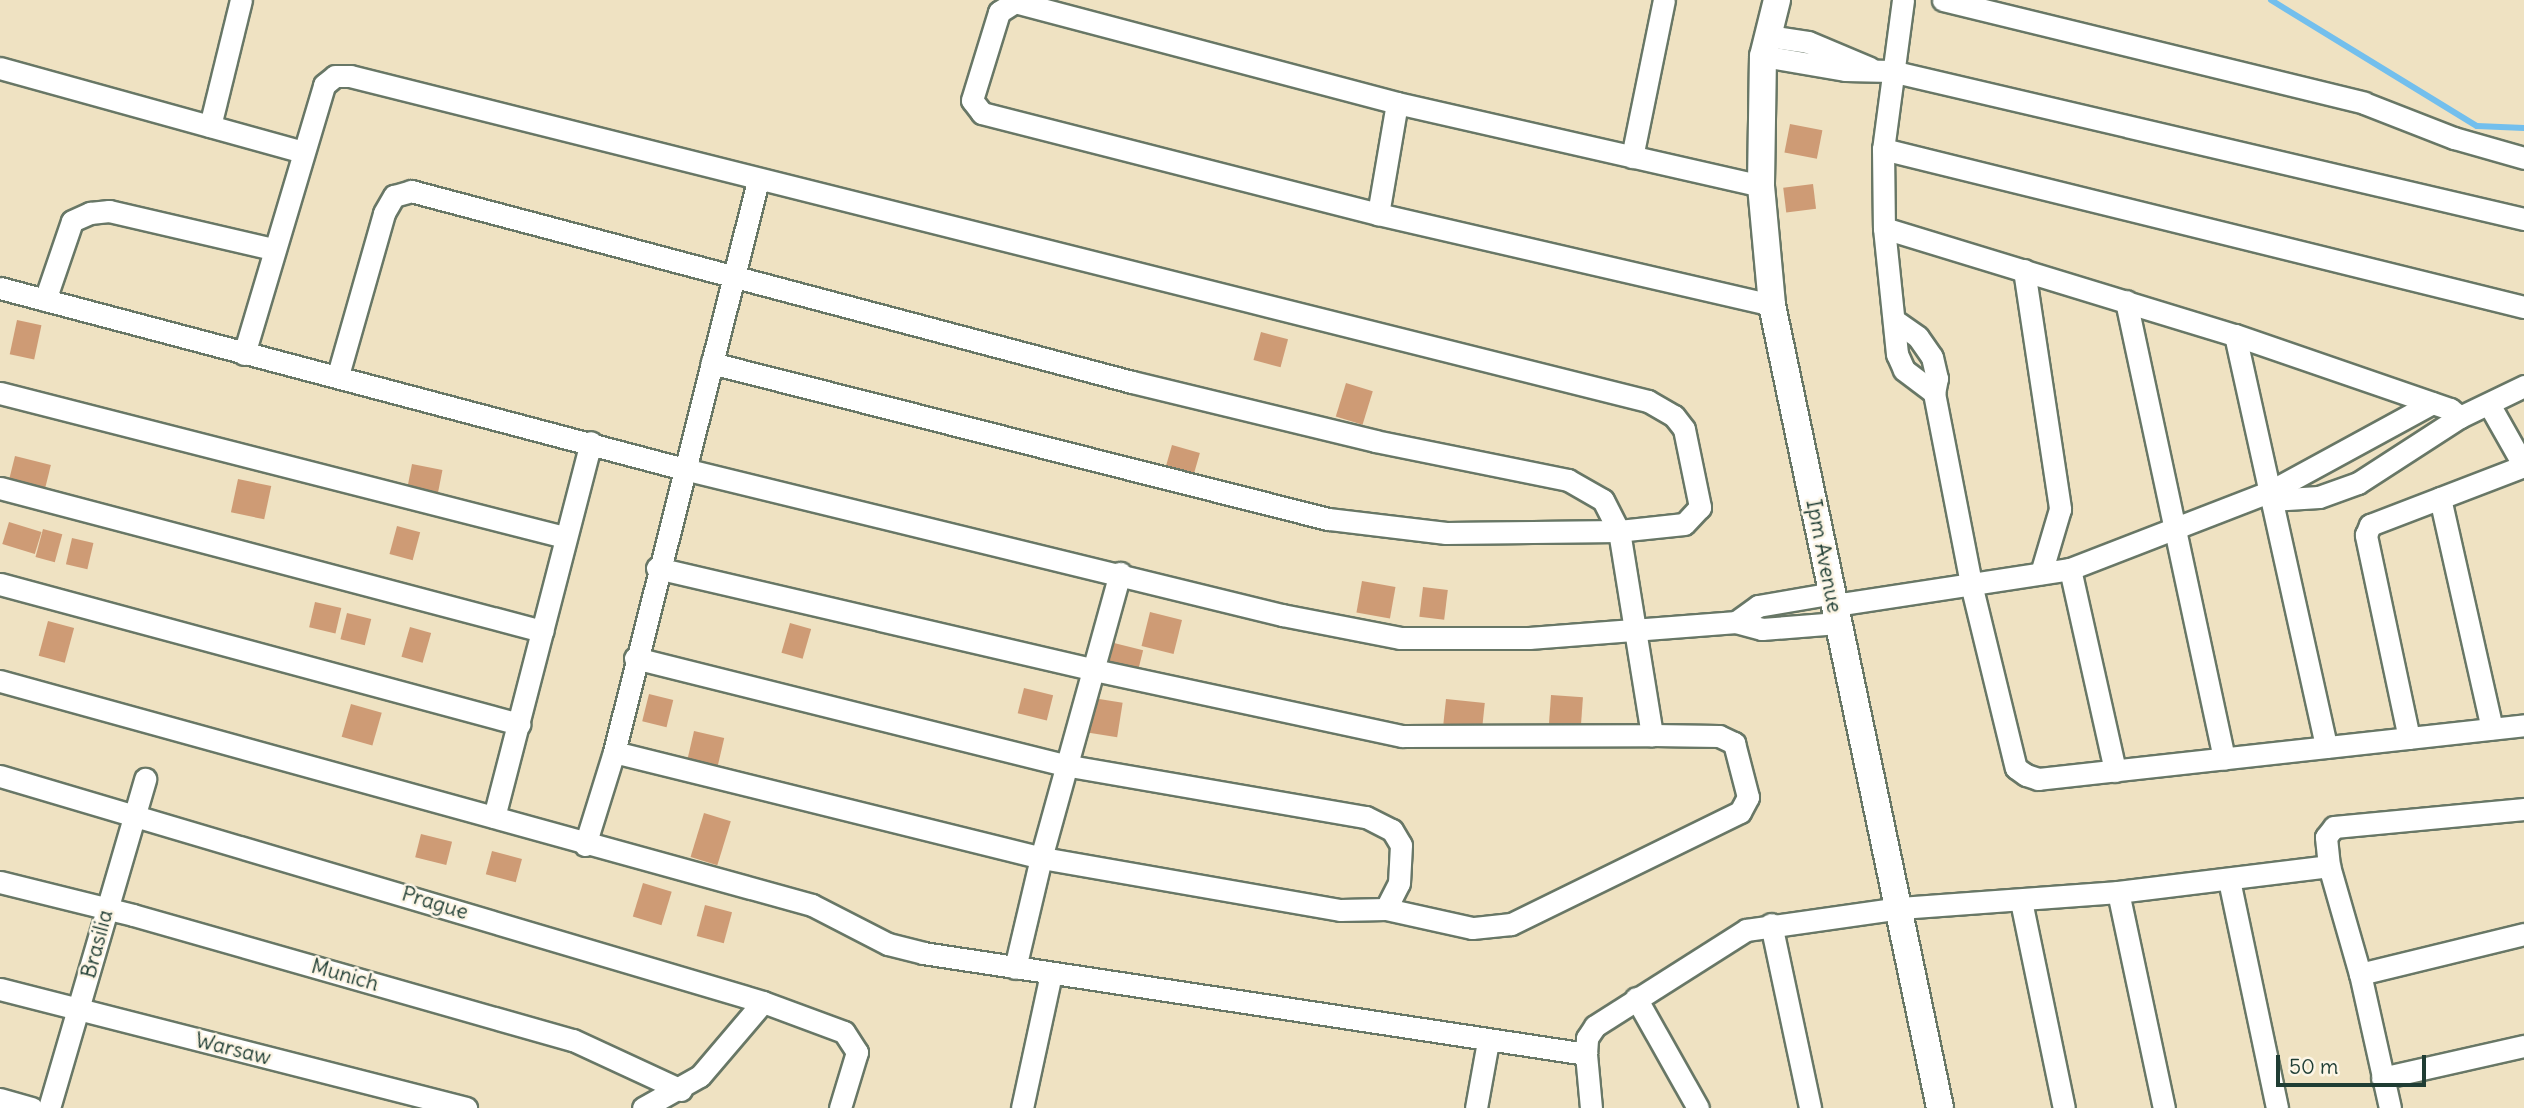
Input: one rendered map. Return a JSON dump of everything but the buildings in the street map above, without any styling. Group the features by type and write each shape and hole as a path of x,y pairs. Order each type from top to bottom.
{"street":[{"path":"210,126 241,0"},
{"path":"1632,157 1664,0"},
{"name":"Ipm Avenue","path":"1777,0 1765,46 1761,186 1772,305 1940,1108"},
{"path":"1903,0 1881,70 1884,228 1897,354 1904,370 1934,393"},
{"path":"1943,0 2364,103 2454,138 2524,158"},
{"path":"1761,186 1397,103 1015,2 999,12 972,100 982,113 1378,214 1772,305"},
{"path":"1765,46 1808,42 1881,70 2524,219"},
{"path":"0,68 303,152"},
{"path":"244,354 272,249 324,85 335,76 351,76 758,181 1648,401 1674,416 1684,429 1700,507 1684,524 1619,531 1446,533 1328,519 711,363"},
{"path":"1378,214 1397,103"},
{"path":"1882,149 2524,307"},
{"path":"585,845 614,752 657,568 758,181"},
{"path":"338,375 384,213 394,196 411,191 734,274 1146,385 1375,441 1568,480 1603,500 1619,531 1653,735"},
{"path":"45,300 72,222 90,213 109,211 272,249"},
{"path":"1884,228 2235,335 2432,403 2460,417"},
{"path":"2024,270 2060,509 2041,573"},
{"path":"0,288 244,354 338,375 591,442 684,470 1120,573 1282,615 1400,638 1529,638 1736,622 1762,628 1835,607 2070,569 2175,527 2270,496 2432,403"},
{"path":"2126,301 2224,759"},
{"path":"1895,320 1918,337 1932,357 1937,378 1934,393 1971,584 2016,768 2038,779 2524,725"},
{"path":"2235,335 2326,747"},
{"path":"2270,496 2319,497 2358,483 2460,417 2490,406 2524,386"},
{"path":"0,393 565,537"},
{"path":"2409,738 2365,544 2370,525 2524,466 2490,406"},
{"path":"494,817 591,442"},
{"path":"0,488 542,631"},
{"path":"2440,498 2492,728"},
{"path":"614,752 1041,858 1340,910 1387,909 1472,929 1511,924 1740,812 1748,797 1734,743 1719,736 1402,736 1094,670 657,568"},
{"path":"2070,569 2115,771"},
{"path":"1016,968 1064,765 1094,670 1120,573"},
{"path":"0,584 519,724"},
{"path":"1736,622 1758,606 1835,607"},
{"path":"635,658 1064,765 1366,817 1392,830 1402,845 1399,883 1387,909"},
{"path":"0,681 494,817 585,845 812,905 888,944 1051,974 1586,1054"},
{"name":"Prague","path":"0,775 763,1002 844,1032 857,1052 840,1108"},
{"name":"Brasilia","path":"49,1108 145,779"},
{"path":"2390,1108 2360,974 2329,866 2326,837 2334,827 2524,809"},
{"path":"1591,1108 1586,1054 1587,1038 1594,1027 1745,930 1771,924 1900,908 2118,892 2329,866"},
{"path":"2229,880 2277,1108"},
{"name":"Munich","path":"0,882 573,1040 681,1090"},
{"path":"2118,892 2164,1108"},
{"path":"2021,901 2064,1108"},
{"path":"1771,924 1810,1108"},
{"path":"2360,974 2524,934"},
{"path":"1022,1108 1051,974"},
{"name":"Warsaw","path":"0,989 467,1108"},
{"path":"1636,998 1698,1108"},
{"path":"643,1108 681,1090 718,1059 763,1002"},
{"path":"1476,1108 1488,1041"},
{"path":"2382,1078 2524,1046"},
{"path":"0,1099 32,1108"}],"waterway":[{"path":"2271,0 2477,126 2524,128"}]}
